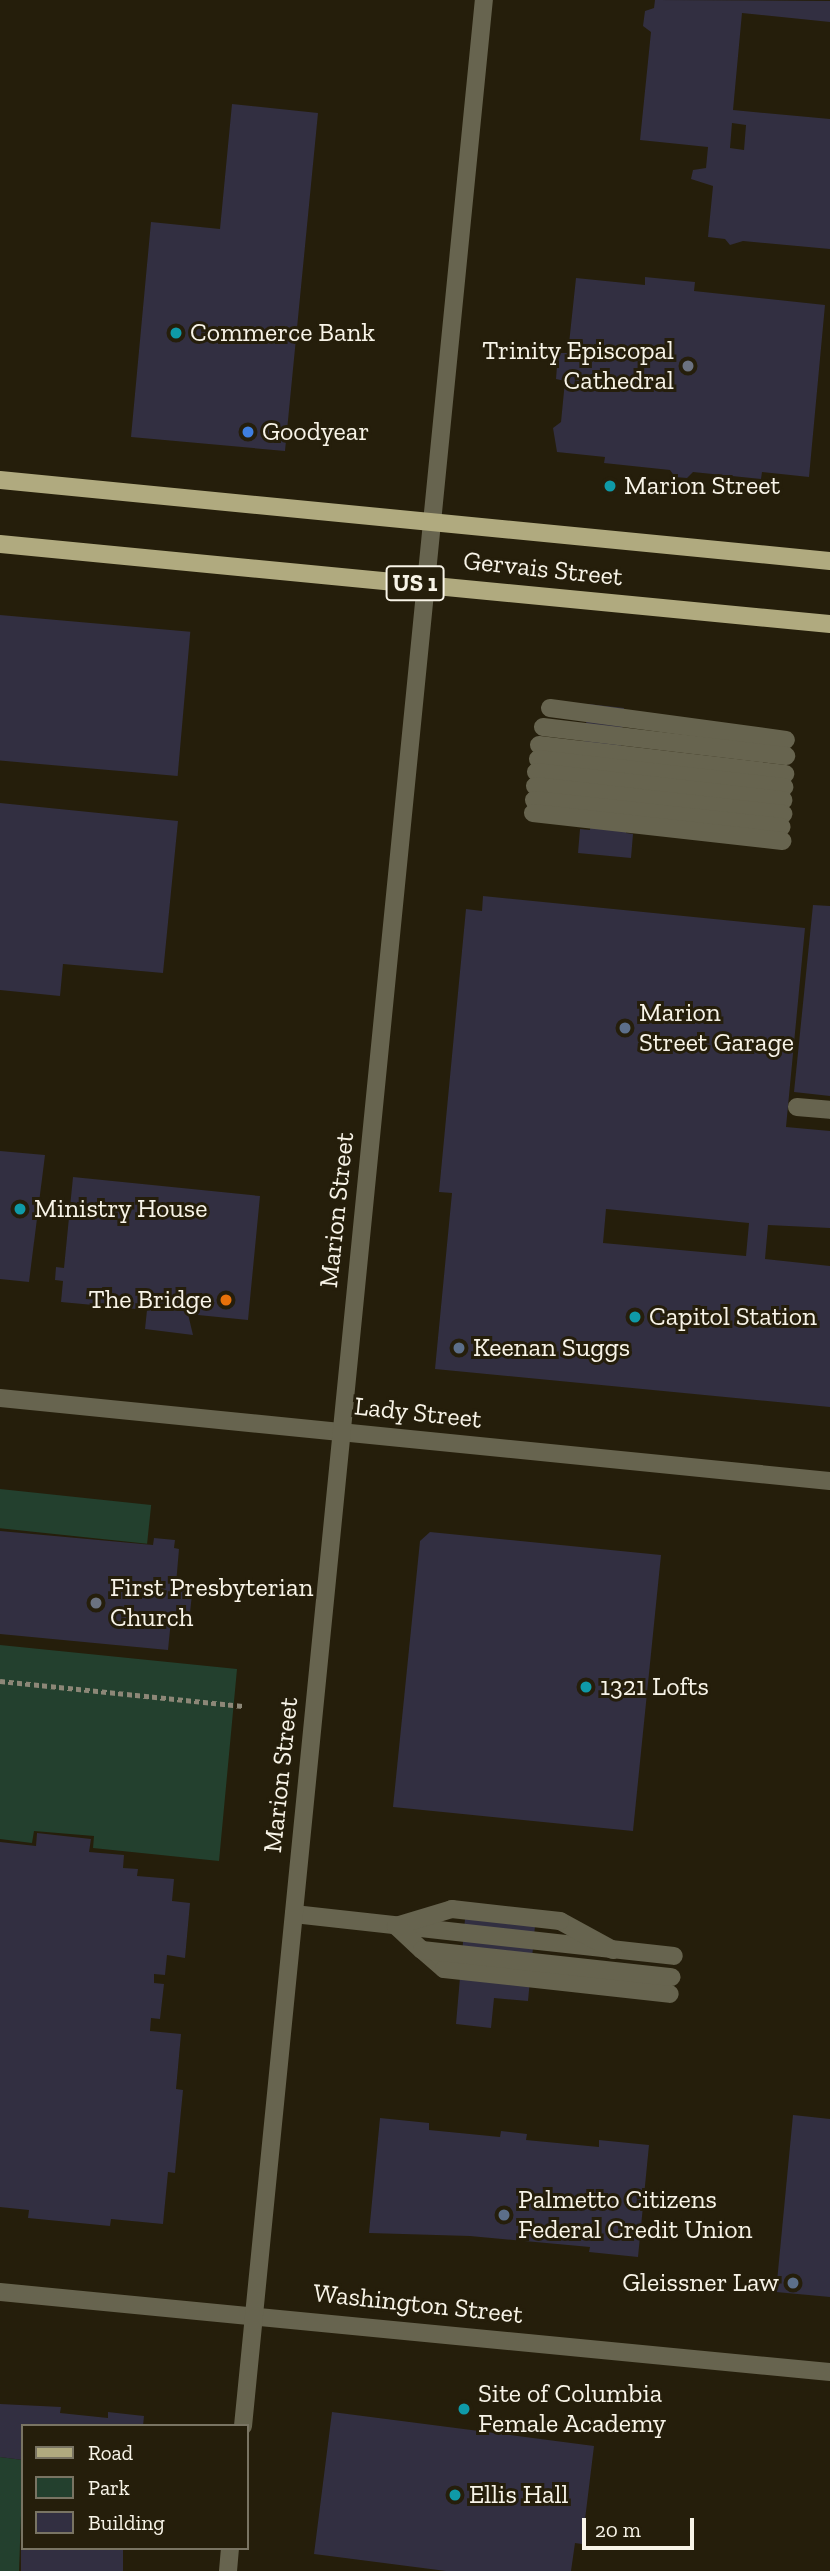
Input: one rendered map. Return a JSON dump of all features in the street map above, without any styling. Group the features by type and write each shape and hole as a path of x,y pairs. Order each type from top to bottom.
{"main road":[{"name":"Gervais Street","path":"0,481 830,561"},
{"name":"Gervais Street","path":"0,544 830,624"}],"street":[{"name":"Marion Street","path":"243,2424 484,0"},
{"path":"550,708 784,792"},
{"path":"543,727 784,792"},
{"path":"536,779 784,792"},
{"path":"536,779 784,792"},
{"path":"536,779 784,792"},
{"path":"797,1107 830,1110"},
{"name":"Lady Street","path":"0,1398 830,1481"},
{"path":"294,1914 674,1956"},
{"path":"396,1926 422,1950 671,1986"},
{"name":"Washington Street","path":"0,2292 253,2314 830,2372"},
{"path":"228,2571 230,2550"}],"path":[{"path":"0,1681 243,1706"}],"green space":[{"path":"0,1489 151,1505 147,1544 0,1528"},
{"path":"0,1645 237,1669 219,1861 93,1848 94,1836 34,1831 32,1843 0,1839"},
{"path":"0,2457 21,2460 21,2516 19,2571 0,2571"}],"building":[{"path":"655,0 830,1 830,22 742,13 733,110 830,119 830,249 743,241 730,245 725,239 708,237 713,186 691,179 693,170 706,168 708,147 640,140 651,32 643,26 645,11 654,8","holes":["732,123 746,125 744,150 730,148"]},
{"path":"232,104 318,113 285,451 131,437 151,222 220,229"},
{"name":"Trinity Episcopal Cathedral","path":"645,277 695,282 694,291 825,305 809,477 762,472 761,479 693,472 687,478 675,477 670,470 604,463 605,457 557,452 553,428 561,422 565,381 556,379 558,353 568,353 576,278 645,285"},
{"path":"0,615 190,632 178,776 0,761"},
{"path":"588,704 624,708 621,746 629,817 626,833 633,834 631,858 578,853 580,829 590,830 591,814 584,745"},
{"path":"0,803 178,821 163,973 63,964 60,996 0,990"},
{"name":"Marion Street Garage","path":"483,896 805,928 786,1127 830,1131 830,1228 768,1225 765,1259 830,1266 830,1407 435,1369 452,1193 439,1192 466,909 482,911","holes":["606,1209 749,1223 746,1256 603,1243"]},
{"path":"813,905 830,906 830,1096 794,1092"},
{"name":"Ministry House","path":"0,1151 45,1155 29,1282 0,1279"},
{"path":"73,1177 260,1196 248,1320 188,1314 193,1335 145,1329 147,1310 61,1302 63,1281 55,1280 56,1267 64,1268"},
{"name":"First Presbyterian Church","path":"0,1531 153,1545 154,1538 175,1540 174,1548 179,1549 176,1584 193,1585 189,1622 171,1620 168,1650 0,1634"},
{"path":"430,1532 661,1555 633,1831 393,1807 420,1541"},
{"path":"37,1833 91,1839 89,1852 124,1855 123,1868 138,1869 137,1876 174,1879 172,1901 190,1903 185,1958 167,1955 165,1975 154,1974 154,1983 164,1984 160,2019 151,2018 150,2031 181,2034 176,2089 183,2090 175,2173 168,2172 163,2224 111,2219 110,2226 28,2218 29,2210 0,2207 0,1842 36,1846"},
{"path":"465,1919 535,1926 528,2001 494,1998 491,2028 456,2024"},
{"path":"793,2115 830,2119 830,2297 776,2292"},
{"path":"380,2118 429,2123 429,2130 500,2137 501,2131 527,2134 526,2140 599,2147 599,2140 649,2145 638,2257 589,2252 590,2247 470,2236 369,2233"},
{"path":"0,2404 61,2407 60,2413 108,2418 108,2412 144,2416 143,2424 21,2424 21,2460 0,2457"},
{"name":"Ellis Hall","path":"332,2412 594,2446 582,2544 575,2543 571,2571 446,2571 314,2554"},
{"path":"21,2550 123,2550 123,2571 21,2571"}],"place":[{"name":"Commerce Bank","path":"176,333"},
{"name":"Trinity Episcopal Cathedral","path":"688,366"},
{"name":"Goodyear","path":"248,432"},
{"name":"Marion Street","path":"610,486"},
{"name":"Marion Street Garage","path":"625,1028"},
{"name":"Ministry House","path":"20,1209"},
{"name":"The Bridge","path":"226,1300"},
{"name":"Capitol Station","path":"635,1317"},
{"name":"Keenan Suggs","path":"459,1348"},
{"name":"First Presbyterian Church","path":"96,1603"},
{"name":"1321 Lofts","path":"586,1687"},
{"name":"Palmetto Citizens Federal Credit Union","path":"504,2215"},
{"name":"Gleissner Law","path":"793,2283"},
{"name":"Site of Columbia Female Academy","path":"464,2409"},
{"name":"Ellis Hall","path":"455,2495"}]}
